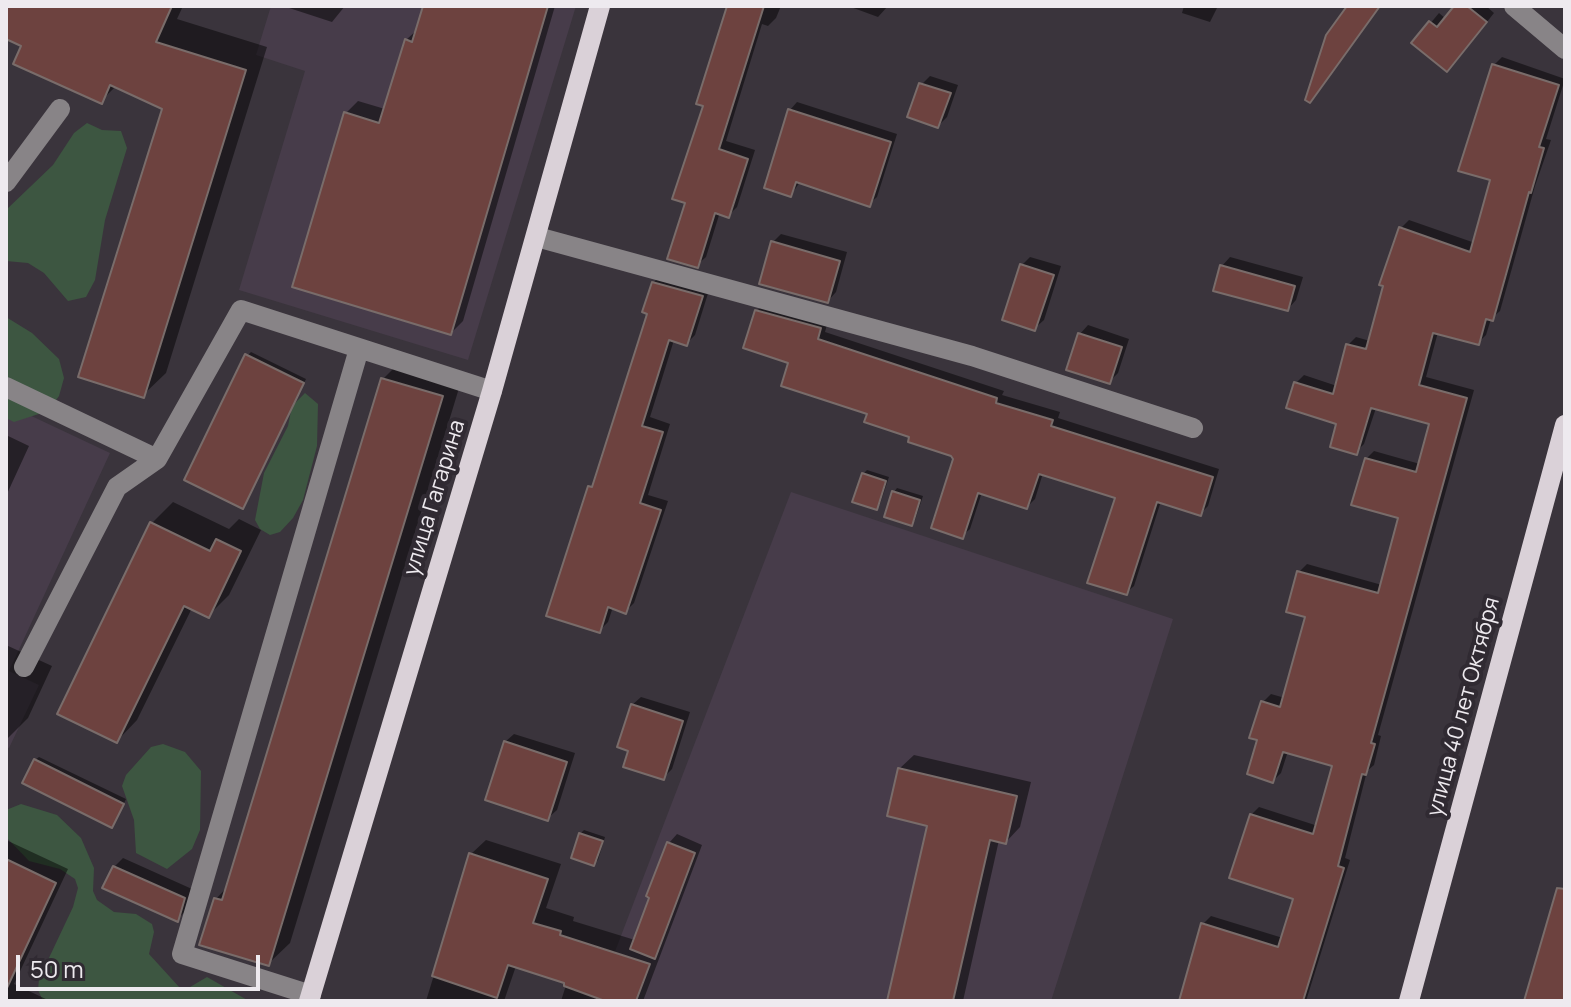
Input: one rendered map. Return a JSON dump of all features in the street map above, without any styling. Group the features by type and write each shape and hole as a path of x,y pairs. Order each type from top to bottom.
{"main road":[{"name":"улица Гагарина","path":"310,998 492,391 600,6"},
{"name":"улица 40 лет Октября","path":"1409,1001 1565,425"}],"street":[{"path":"1514,6 1565,49"},
{"path":"6,182 60,109"},
{"path":"537,237 972,356 1193,428"},
{"path":"24,667 117,487 157,459 241,310 492,391"},
{"path":"310,998 182,954 359,349"},
{"path":"6,387 157,459"}],"shaded area":[{"path":"271,6 576,6 468,360 239,290 305,71 256,55"},
{"path":"6,404 110,453 9,671 39,685 9,748 6,747"},
{"path":"791,492 1173,619 1051,1001 596,1001"}],"green space":[{"path":"87,123 102,130 121,131 127,148 105,220 95,280 86,297 68,301 44,273 28,263 6,261 6,210 53,165 74,133"},
{"path":"6,317 32,333 59,359 64,378 59,396 48,411 14,422 6,418"},
{"path":"305,393 318,404 317,446 303,500 280,532 270,535 260,529 255,520 264,473 288,426 292,406"},
{"path":"163,744 185,752 201,771 200,830 192,849 167,869 136,853 134,820 122,786 126,775 151,747"},
{"path":"21,804 57,815 81,838 94,868 93,891 97,900 114,912 136,914 152,924 154,932 149,954 180,988 190,987 207,977 249,1001 43,1001 38,990 39,979 73,907 78,888 75,879 60,869 29,861 6,837 6,810"}],"building":[{"path":"6,6 172,6 156,42 246,70 144,398 78,377 162,109 110,85 102,104 13,64 21,46 6,39"},
{"path":"423,6 548,6 451,335 292,287 344,112 379,123 405,39 412,42"},
{"path":"727,6 764,6 719,149 748,159 729,218 715,213 698,268 667,259 685,203 672,199 703,106 696,104"},
{"path":"1347,6 1380,6 1310,103 1305,100 1326,35"},
{"path":"1454,6 1467,6 1487,22 1447,72 1411,43 1429,21 1437,27"},
{"path":"1492,64 1559,85 1539,147 1544,148 1493,321 1486,319 1479,345 1433,333 1419,385 1467,398 1371,743 1375,744 1366,775 1362,774 1338,866 1344,868 1303,1001 1179,1001 1201,923 1278,947 1293,899 1229,878 1250,814 1313,834 1332,766 1283,752 1273,783 1247,774 1257,740 1249,738 1261,701 1280,707 1305,617 1286,612 1297,571 1378,593 1398,518 1351,505 1365,458 1416,472 1429,424 1371,408 1357,455 1330,447 1336,424 1286,408 1294,382 1333,394 1346,344 1366,349 1383,286 1379,285 1399,227 1470,252 1490,180 1458,171"},
{"path":"919,83 951,93 938,128 907,117"},
{"path":"788,109 891,142 870,207 796,182 791,197 764,188"},
{"path":"771,241 840,261 828,303 759,284"},
{"path":"1020,264 1054,275 1035,331 1002,320"},
{"path":"1220,265 1295,286 1288,311 1213,291"},
{"path":"652,282 703,296 687,346 669,340 642,426 663,432 640,503 661,510 626,614 608,607 600,633 546,616 588,486 592,487 647,314 642,312"},
{"path":"755,310 821,328 818,339 997,398 996,403 1053,420 1051,426 1213,477 1201,516 1157,502 1127,595 1087,583 1115,498 1039,474 1027,509 978,493 963,539 931,528 953,459 951,456 908,442 909,437 864,422 867,414 781,386 788,363 743,348"},
{"path":"1078,333 1122,347 1110,384 1066,370"},
{"path":"245,354 304,383 243,509 184,480"},
{"path":"381,378 443,396 269,966 199,945 214,898 222,900"},
{"path":"862,473 886,481 877,510 852,502"},
{"path":"892,491 920,500 912,526 884,517"},
{"path":"150,522 210,551 216,539 241,551 209,618 184,606 117,743 57,714"},
{"path":"631,704 683,721 664,780 623,767 628,751 617,747"},
{"path":"504,741 567,762 548,821 485,800"},
{"path":"34,759 124,804 112,828 22,783"},
{"path":"898,768 1017,796 1006,844 990,840 953,1001 887,1001 927,826 887,816"},
{"path":"579,833 603,841 594,866 571,858"},
{"path":"667,842 695,853 655,959 630,949"},
{"path":"469,853 548,879 533,923 650,964 636,1001 605,1001 564,986 564,983 508,965 497,998 432,976"},
{"path":"6,859 56,883 6,990"},
{"path":"113,866 185,898 178,922 102,888"},
{"path":"1557,888 1565,889 1565,1001 1524,1001"}]}
